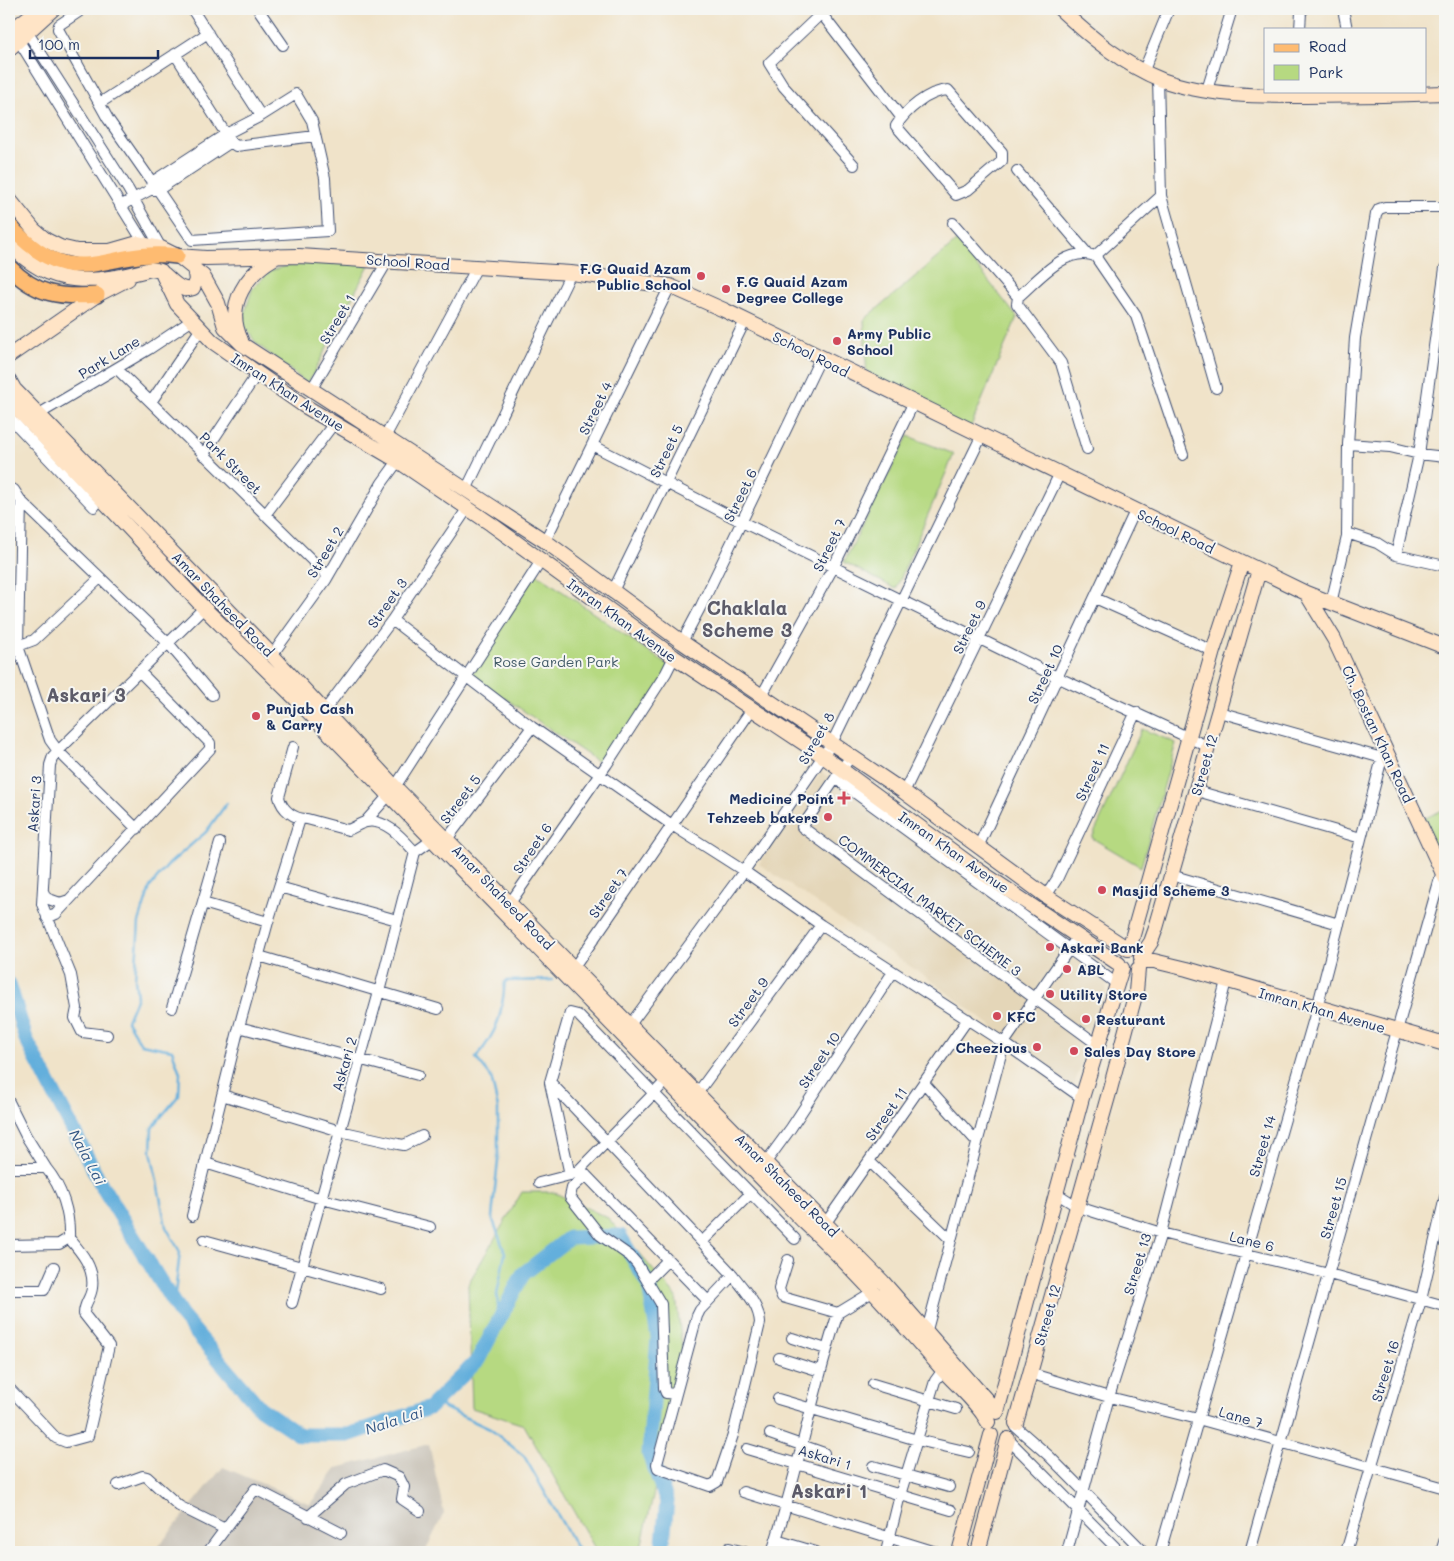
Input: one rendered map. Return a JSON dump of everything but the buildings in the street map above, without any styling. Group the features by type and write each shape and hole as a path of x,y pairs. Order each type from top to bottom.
{"main road":[{"path":"16,39 39,9"},
{"path":"16,39 53,9"},
{"path":"1060,9 1088,34 1128,63 1158,78 1207,90 1252,97 1302,94 1445,93"},
{"path":"9,199 34,230 60,247 93,252 110,251 144,243"},
{"path":"9,226 38,252 54,261 73,266 89,266 151,254 177,256"},
{"path":"9,243 19,255 35,266 69,279 87,281 151,268 161,271 182,288 189,290 193,288 196,280 194,267"},
{"name":"Imran Khan Avenue","path":"144,243 161,248 194,267 211,289 218,303 225,327 243,345 545,541 612,593 682,642 904,792 1046,896 1129,949"},
{"name":"School Road","path":"177,256 206,258 279,256 477,267 571,274 670,286 1306,593 1445,647"},
{"path":"243,345 237,332 235,318 239,292 258,269 279,256"},
{"path":"9,267 29,284 50,294 72,297 97,295"},
{"path":"9,356 97,295 142,271"},
{"name":"Imran Khan Avenue","path":"161,271 177,304 195,325 257,374 303,405 335,422 398,461 674,657 823,756 839,774 1121,966"},
{"name":"Amar Shaheed Road","path":"10,390 39,414 272,655 299,692 325,710 432,840 626,1031 766,1162 825,1224 879,1288 943,1370 980,1407 992,1423"},
{"name":"Amar Shaheed Road","path":"10,390 62,466 204,608 299,692 392,791 447,839 510,903 573,969 666,1081 879,1288 927,1330 992,1423"},
{"path":"959,1552 992,1423 1082,1098 1117,984 1121,966 1120,954 1129,949 1213,652 1242,562"},
{"name":"Street 12","path":"978,1552 1008,1439 1015,1432 1029,1373 1078,1207 1136,992 1140,962 1151,942 1197,791 1259,570"},
{"name":"Ch. Bostan Khan Road","path":"1306,593 1334,639 1383,751 1444,875"},
{"path":"1121,966 1128,971 1140,962 1138,952 1129,949"},
{"name":"Imran Khan Avenue","path":"1140,962 1162,963 1445,1044"},
{"path":"992,1423 1011,1415 1016,1425"},
{"path":"992,1423 998,1440 1008,1439"}],"street":[{"path":"83,9 60,25 58,29 108,119 153,188 192,240 328,230 325,178 312,122 296,94 153,188 120,206"},
{"path":"192,9 261,116"},
{"path":"258,9 283,45"},
{"path":"1144,70 1169,9"},
{"path":"1207,90 1232,9"},
{"path":"1300,28 1301,12 1304,9"},
{"path":"1343,9 1347,28"},
{"path":"854,165 784,87 768,63 824,11 901,117"},
{"path":"100,103 208,33"},
{"path":"16,39 134,198 161,248"},
{"path":"16,39 144,243"},
{"path":"175,54 228,138 236,146 315,136"},
{"path":"1158,78 1161,196 1216,388"},
{"path":"937,90 948,90 1002,152 1002,161 968,190 956,195 896,126 901,117 937,90"},
{"path":"1017,171 1090,254 1136,316 1183,455"},
{"path":"1088,449 1061,363 1016,304 1018,298 1067,258 1073,254 1090,254 1161,196"},
{"path":"1332,603 1347,533 1348,444 1355,338 1376,214 1379,209 1385,207 1445,207"},
{"path":"953,223 1018,298"},
{"name":"Street 1","path":"310,390 387,262"},
{"path":"384,437 477,267"},
{"path":"1396,555 1419,454 1443,298 1445,268"},
{"path":"466,490 571,274"},
{"name":"Street 4","path":"545,541 670,286"},
{"name":"Street 5","path":"612,593 744,321"},
{"path":"151,402 195,325"},
{"name":"Park Lane","path":"39,414 195,325"},
{"name":"Street 6","path":"682,642 820,359"},
{"name":"Park Street","path":"116,369 328,576"},
{"path":"203,454 257,374"},
{"name":"Street 7","path":"762,695 834,566 913,404"},
{"path":"9,418 62,466 94,506"},
{"path":"265,515 335,422"},
{"name":"Street 8","path":"626,1031 744,871 832,743 981,437"},
{"path":"1348,444 1390,447 1419,454 1445,457"},
{"path":"592,445 742,522 1059,678 1209,747"},
{"name":"Street 2","path":"272,655 328,576 382,482 398,461"},
{"name":"Street 9","path":"904,792 1059,475"},
{"path":"9,489 14,490 21,501 168,643 212,695"},
{"path":"21,501 13,646 50,740 58,751 137,829"},
{"name":"Street 3","path":"325,710 392,620 467,510"},
{"name":"Street 10","path":"978,847 1059,678 1135,512"},
{"path":"1347,533 1377,543 1396,555 1445,566"},
{"path":"293,747 279,797 286,811 300,819 307,819 348,830 365,822 392,791 541,561"},
{"path":"13,646 34,640 100,578"},
{"path":"1096,598 1213,652"},
{"name":"Askari 3","path":"107,1036 82,1032 75,1018 77,1008 71,975 42,904 50,765 53,756 204,608"},
{"path":"392,620 532,727 672,825 744,871 821,925 968,1019 1082,1098"},
{"name":"Street 6","path":"510,903 666,673 674,657"},
{"path":"47,918 56,914 137,829 211,746 139,671"},
{"name":"Street 7","path":"573,969 752,709"},
{"name":"Street 11","path":"1046,896 1057,879 1136,712"},
{"path":"1219,712 1383,751"},
{"name":"Street 5","path":"447,839 532,727"},
{"name":"Street 14","path":"1160,1552 1317,1008 1383,751"},
{"path":"851,756 839,774 1068,950 1117,984"},
{"name":"COMMERCIAL MARKET SCHEME 3","path":"839,774 802,827 1098,1045"},
{"path":"1197,791 1361,838"},
{"path":"192,1216 239,1027 268,922 300,819"},
{"path":"365,822 388,827 415,852 432,840"},
{"path":"172,1008 220,843"},
{"name":"Askari 2","path":"292,1303 379,992 415,852"},
{"path":"1171,875 1339,924"},
{"name":"Street 15","path":"1250,1552 1397,1031 1444,875"},
{"path":"279,887 397,920"},
{"path":"43,891 46,898 54,902 69,900"},
{"path":"203,903 268,922"},
{"name":"Street 9","path":"696,1095 821,925"},
{"path":"927,1330 1004,1043 1078,936"},
{"path":"259,956 438,1009"},
{"name":"Street 10","path":"766,1162 791,1128 893,972"},
{"name":"Street 13","path":"1067,1552 1110,1397 1161,1233 1226,981"},
{"path":"570,1175 550,1082 568,1015 573,1012 655,1093 794,1239"},
{"name":"Street 11","path":"825,1224 968,1019"},
{"path":"239,1027 418,1075"},
{"path":"666,1081 607,1142 572,1188 570,1197 600,1235 630,1256 661,1304 664,1390 668,1394 676,1394"},
{"path":"550,1082 733,1275 756,1307 760,1323 733,1435 717,1482 713,1486 672,1474 657,1466 697,1316 708,1301 733,1275"},
{"path":"924,1083 977,1142"},
{"path":"222,1095 340,1130 404,1145 422,1136"},
{"path":"9,1102 26,1136 58,1183 69,1229 69,1238 89,1265 92,1286 84,1304 84,1314 109,1346 88,1436 66,1442 56,1438 9,1388"},
{"path":"870,1161 951,1240"},
{"path":"205,1164 322,1199 430,1227"},
{"path":"9,1168 46,1168"},
{"path":"539,1183 583,1172"},
{"path":"583,1172 708,1301"},
{"name":"Lane 6","path":"1056,1193 1078,1207 1161,1233 1329,1274 1445,1306"},
{"path":"702,1242 750,1194"},
{"name":"Street 16","path":"1346,1552 1421,1300 1445,1197"},
{"path":"9,1245 59,1244 69,1238"},
{"path":"204,1240 381,1289"},
{"path":"647,1280 668,1260"},
{"path":"788,1260 779,1289 782,1297 838,1313"},
{"path":"9,1290 44,1290 54,1267"},
{"path":"772,1552 787,1506 810,1408 838,1313 879,1288"},
{"path":"792,1338 826,1349"},
{"path":"779,1358 820,1371"},
{"path":"886,1552 900,1495 935,1381 943,1370"},
{"name":"Lane 7","path":"1029,1373 1110,1397 1198,1419 1445,1488"},
{"path":"873,1384 956,1409"},
{"path":"778,1399 917,1440 969,1452"},
{"path":"1016,1425 1144,1552"},
{"path":"770,1434 824,1453"},
{"path":"1008,1439 1120,1552"},
{"name":"Askari 1","path":"747,1450 951,1510"},
{"path":"872,1466 949,1487"},
{"path":"308,1517 346,1484 382,1470 399,1477 404,1487 402,1499 420,1511"},
{"path":"118,1485 143,1476 179,1506 225,1529"},
{"path":"208,1552 255,1489 341,1533"},
{"path":"744,1492 936,1552"},
{"path":"1441,1552 1445,1539"},
{"path":"776,1540 816,1552"},
{"path":"730,1548 745,1552"}],"shaded area":[{"path":"821,772 1110,972 1094,1035 1084,1028 1079,1044 1086,1050 1073,1088 932,981 759,864"},
{"path":"429,1444 444,1513 425,1552 154,1552 223,1467 310,1504 337,1468"}],"green space":[{"path":"957,241 1017,317 969,431 867,382 864,320"},
{"path":"316,257 369,265 308,384 256,343 242,323 252,289 270,271"},
{"path":"908,436 954,454 896,589 844,562"},
{"name":"Rose Garden Park","path":"536,573 672,668 604,766 471,675"},
{"path":"1142,729 1176,743 1141,867 1092,838"},
{"path":"1445,809 1445,878 1419,821"},
{"path":"522,1192 553,1192 608,1218 676,1296 684,1363 640,1552 597,1552 524,1425 472,1408 468,1284"}],"waterway":[{"path":"174,1302 180,1252 166,1227 151,1151 152,1128 179,1095 180,1073 172,1050 141,1044 127,1021 137,997 135,979 139,922 150,887 169,864 206,832 227,803"},
{"path":"499,1319 497,1294 505,1253 492,1217 498,1160 498,1108 491,1077 476,1058 498,1022 505,981 552,980"},
{"name":"Nala Lai","path":"9,984 26,1039 102,1186 181,1315 260,1408 300,1435 348,1435 429,1408 478,1360 523,1274 569,1238 620,1236 649,1286 658,1337 649,1454 667,1501 662,1552"},
{"path":"434,1403 490,1429 524,1456 579,1552"}],"place":[{"name":"F.G Quaid Azam Public School","path":"701,276"},
{"name":"F.G Quaid Azam Degree College","path":"726,289"},
{"name":"Army Public School","path":"837,341"},
{"name":"Punjab Cash & Carry","path":"256,716"},
{"name":"Medicine Point","path":"844,798"},
{"name":"Tehzeeb bakers","path":"828,817"},
{"name":"Masjid Scheme 3","path":"1102,890"},
{"name":"Askari Bank","path":"1050,947"},
{"name":"ABL","path":"1067,969"},
{"name":"Utility Store","path":"1050,994"},
{"name":"KFC","path":"997,1016"},
{"name":"Resturant","path":"1086,1019"},
{"name":"Cheezious","path":"1037,1047"},
{"name":"Sales Day Store","path":"1074,1051"}],"district":[{"name":"Chaklala Scheme 3","path":"747,618"},
{"name":"Askari 3","path":"86,694"},
{"name":"Askari 1","path":"829,1490"}]}
